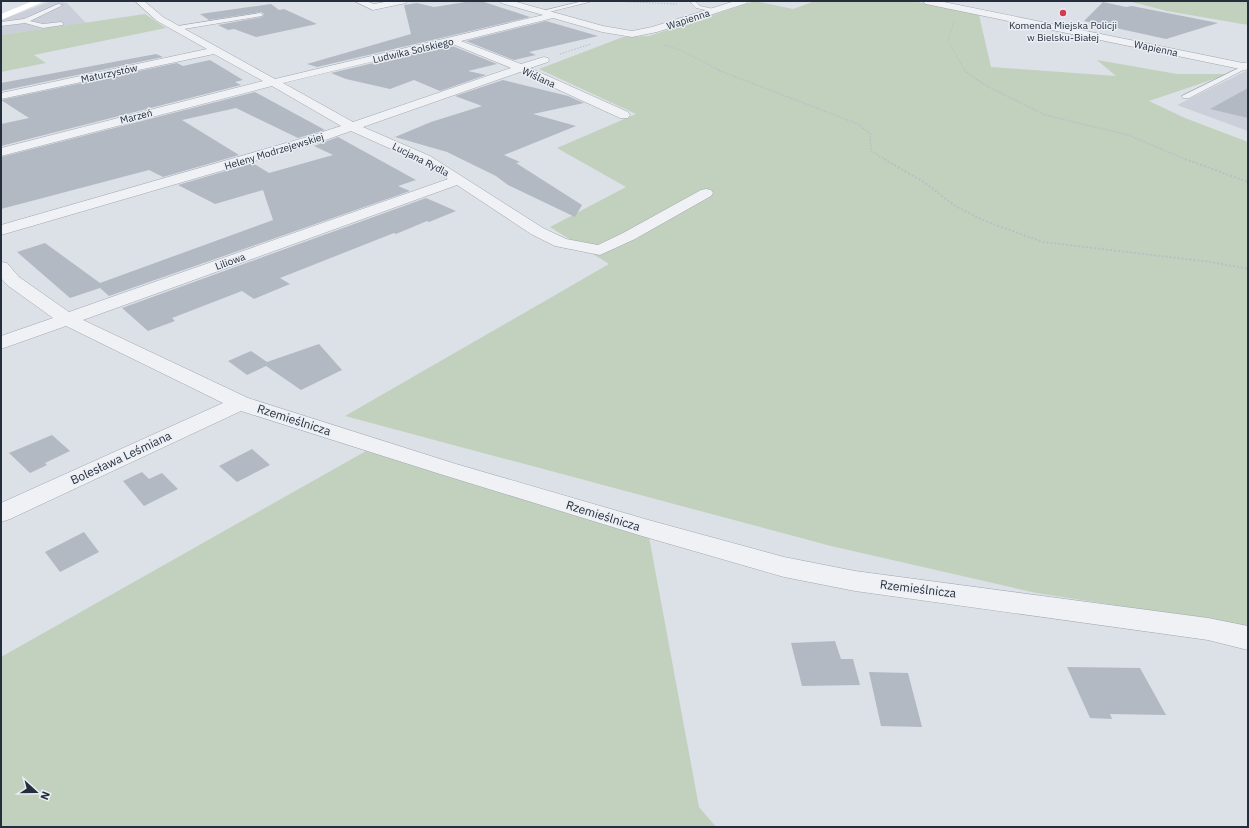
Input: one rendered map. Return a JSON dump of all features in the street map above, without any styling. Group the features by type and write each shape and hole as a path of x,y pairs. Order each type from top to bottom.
{"main road":[{"path":"2,22 41,1"}],"street":[{"name":"Lucjana Rydla","path":"139,1 160,19 353,127 425,160 537,230 561,243 600,250 629,236 706,193"},
{"path":"358,1 373,7 403,1"},
{"name":"Ludwika Solskiego","path":"504,1 622,33 632,34"},
{"name":"Wapienna","path":"632,34 654,30 744,1"},
{"name":"Wapienna","path":"926,1 1246,66"},
{"name":"Ludwika Solskiego","path":"272,82 453,41 554,15"},
{"name":"Wiślana","path":"453,41 521,68 624,115"},
{"name":"Maturzystów","path":"1,96 217,50"},
{"name":"Heleny Modrzejewskiej","path":"1,230 258,157 353,127 544,60"},
{"name":"Marzeń","path":"1,152 126,118 272,82"},
{"name":"Liliowa","path":"1,343 459,180"},
{"name":"Rzemieślnicza","path":"1,267 13,281 66,319 240,403 456,472 651,530 784,567 855,581 1208,629 1248,638"},
{"name":"Bolesława Leśmiana","path":"1,513 240,403"}],"lane":[{"path":"541,12 590,1"},
{"path":"691,3 705,1"},
{"path":"691,3 698,7 715,10"},
{"path":"2,22 26,21 60,5"},
{"path":"178,28 260,15"},
{"path":"26,21 33,25 43,26 61,24"},
{"path":"2,22 14,30"},
{"path":"1186,96 1246,66"}],"path":[{"path":"608,1 674,4"},
{"path":"1231,1 1248,4"},
{"path":"963,9 955,20 948,41 965,71 984,84 1045,115 1128,135 1199,165 1248,182"},
{"path":"544,60 622,33"},
{"path":"632,34 635,37 680,50 703,63 730,75 800,100 858,124 870,134 871,150 925,183 955,206 985,220 1043,242 1211,262 1248,269"}],"shaded area":[{"path":"52,1 67,3 86,23 1,35 1,20"},
{"path":"1248,70 1248,131 1177,105"}],"green space":[{"path":"755,1 793,9 815,1 913,1 979,15 991,67 1116,76 1097,60 1177,74 1229,74 1149,101 1185,118 1248,142 1248,629 1217,621 1036,593 831,546 345,416 609,264 550,227 626,187 557,148 636,114 539,69 623,37 649,36"},
{"path":"1128,1 1248,1 1248,25 1167,11"},
{"path":"145,14 166,28 34,55 46,63 1,72 1,35"},
{"path":"366,451 649,537 699,807 716,827 1,827 1,657"}],"building":[{"path":"481,1 530,17 317,67 307,64 411,34 404,5 417,3 434,7"},
{"path":"1103,2 1126,7 1132,6 1218,23 1166,39 1084,21"},
{"path":"271,4 279,10 284,9 317,24 256,37 234,29 228,30 218,25 262,17 264,14 261,12 209,20 200,14"},
{"path":"546,21 598,36 529,52 536,55 514,60 466,41"},
{"path":"450,45 497,64 468,71 486,75 440,91 414,80 390,89 346,79 331,73"},
{"path":"156,54 163,57 1,91 1,83"},
{"path":"210,60 243,80 235,82 241,85 1,146 1,124 29,118 1,100 177,63 183,66"},
{"path":"503,80 568,96 584,103 533,114 576,126 504,155 520,162 516,163 582,205 575,217 508,185 496,176 447,152 395,137 431,122 482,106 455,96"},
{"path":"1248,88 1248,118 1210,109"},
{"path":"255,92 325,130 298,138 236,108 182,120 239,155 163,177 149,170 1,209 1,157"},
{"path":"338,137 416,180 398,186 410,191 109,296 100,288 70,298 17,252 45,243 100,283 273,220 263,190 215,204 178,185 253,163 269,173 333,155 314,146"},
{"path":"426,198 456,211 396,234 394,233 280,278 290,284 254,299 242,291 172,318 175,321 148,331 122,308"},
{"path":"319,344 342,370 301,390 266,366 247,375 228,361 251,351 267,362"},
{"path":"52,435 70,451 45,463 47,465 30,473 9,453"},
{"path":"252,449 270,465 237,482 219,466"},
{"path":"142,472 149,479 162,473 178,489 144,506 123,481"},
{"path":"84,532 99,552 60,572 45,552"},
{"path":"835,641 841,659 853,659 860,685 802,686 791,643"},
{"path":"1067,667 1140,668 1166,715 1110,714 1112,719 1090,718"},
{"path":"869,672 908,673 922,727 881,726"}],"place":[{"name":"Komenda Miejska Policji w Bielsku-Białej","path":"1063,13"}]}
